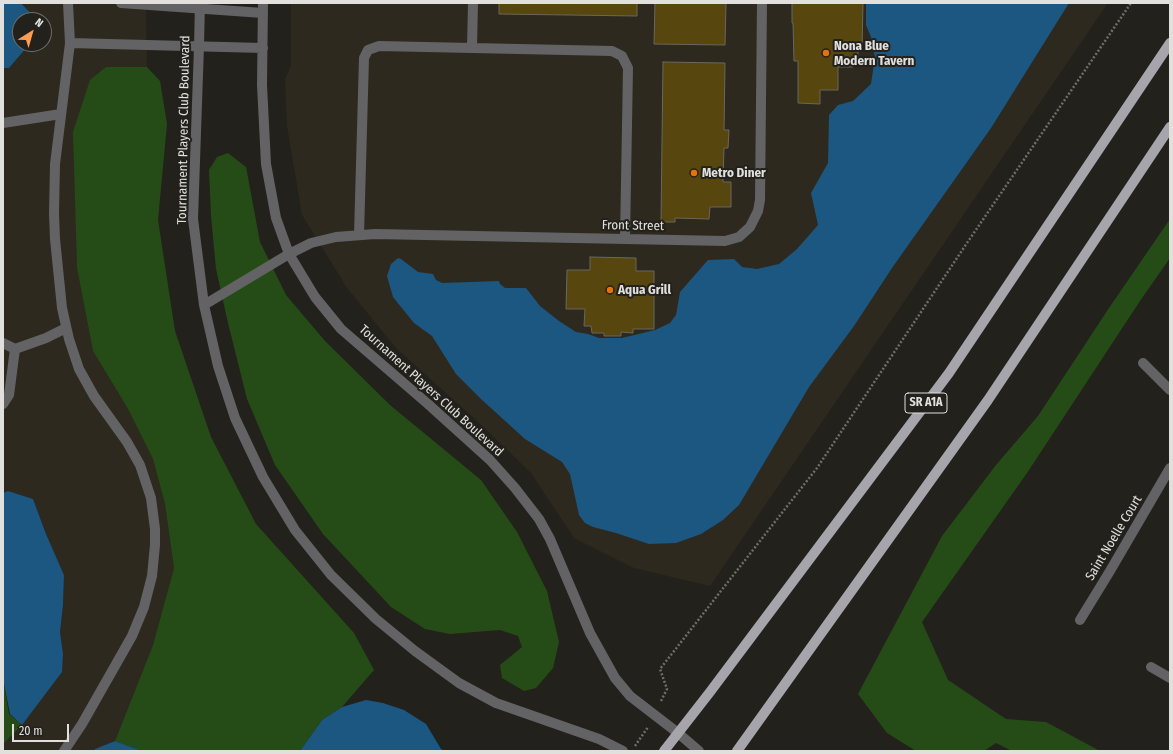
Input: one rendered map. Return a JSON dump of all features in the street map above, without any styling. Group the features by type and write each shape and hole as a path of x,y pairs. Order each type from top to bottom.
{"main road":[{"name":"SR A1A","path":"664,751 720,679 949,373 1170,43"},
{"path":"737,751 988,400 1170,128"}],"street":[{"path":"64,751 82,724 132,636 144,607 152,576 155,545 152,498 140,465 127,442 94,396 79,369 66,328 61,300 55,239 55,164 70,43 68,3"},
{"path":"121,3 263,8"},
{"path":"472,48 474,3"},
{"name":"Front Street","path":"204,305 289,254 311,243 336,237 375,234 726,241 739,237 750,227 758,211 760,200 762,3"},
{"name":"Tournament Players Club Boulevard","path":"200,6 193,219 204,305 218,366 235,418 263,477 295,530 331,575 376,619 415,651 459,683 496,703 599,739 623,751"},
{"name":"Tournament Players Club Boulevard","path":"263,8 262,85 266,164 276,218 289,254 315,298 341,329 490,460 515,488 539,519 550,539 590,634 615,678 630,696 699,751"},
{"path":"70,43 263,48"},
{"path":"360,235 364,58 368,50 379,46 612,51 622,56 628,68 625,239"},
{"path":"3,123 61,114"},
{"path":"3,343 15,349 46,338 66,328"},
{"path":"3,404 9,395 15,349"},
{"path":"1143,362 1170,390"},
{"name":"Saint Noelle Court","path":"1080,620 1170,468"},
{"path":"1151,667 1170,678"}],"path":[{"path":"632,751 654,715 667,689 660,669 817,468 965,246 1131,3"}],"shaded area":[{"path":"21,3 146,3 147,67 106,67 76,202 77,268 93,351 128,409 153,459 165,504 174,568 153,645 115,741 95,749 94,751 3,751 3,744 22,724 62,672 63,654 60,632 64,575 33,499 8,491 3,493 3,68 9,68 23,52 52,52 52,12 29,12"},
{"path":"291,3 1108,3 710,586 634,568 574,538 531,473 476,420 396,348 347,288 302,215 287,126 285,79 291,66"}],"green space":[{"path":"106,67 147,67 160,81 167,124 158,220 175,331 211,437 256,524 354,633 374,670 342,707 322,720 300,751 142,751 115,741 153,645 174,568 165,504 153,459 128,409 93,351 77,268 73,132 90,80"},
{"path":"228,153 246,167 260,242 286,295 325,341 390,405 481,480 517,532 547,591 559,642 553,668 536,688 524,691 502,678 500,665 522,647 518,636 500,630 450,634 425,629 391,607 323,534 275,465 247,399 216,269 211,216 209,170 217,157"},
{"path":"1170,219 1170,258 1027,473 922,622 948,680 1006,719 1046,722 1100,751 1012,751 996,743 984,751 916,751 887,733 858,694 942,536 996,465 1038,416"},
{"path":"3,679 9,714 22,725 3,744"}],"water":[{"path":"3,3 21,3 29,12 12,12 12,52 23,52 9,68 3,68"},
{"path":"866,3 1069,3 991,128 892,268 854,326 809,387 739,505 723,520 701,534 676,543 649,544 593,527 585,523 579,515 570,474 562,462 525,439 481,399 456,374 432,336 414,323 393,297 387,276 391,264 398,258 401,259 418,272 433,274 436,280 442,283 499,281 505,288 526,288 540,306 576,332 599,338 622,338 655,330 670,323 676,315 680,292 708,260 734,259 742,267 757,269 779,264 797,249 818,225 811,193 828,163 829,115 838,105 853,101 871,84 875,57 871,37 866,25"},
{"path":"8,491 33,499 64,575 60,632 63,654 62,672 22,725 10,714 3,679 3,493"},
{"path":"366,700 383,703 404,710 426,724 441,749 445,751 300,751 322,720 342,707"},
{"path":"115,741 142,751 94,751 95,749"}],"building":[{"path":"499,3 637,3 637,16 499,14"},
{"path":"655,3 726,3 725,45 654,44"},
{"name":"Nona Blue Modern Tavern","path":"792,3 863,3 862,48 858,48 858,58 853,58 853,67 838,67 838,90 820,90 820,104 798,103 798,61 794,61"},
{"path":"663,62 725,63 724,130 729,130 728,148 724,148 723,182 731,182 731,207 710,207 709,219 675,218 675,222 661,222"},
{"name":"Aqua Grill","path":"590,257 636,258 636,271 654,271 654,329 633,329 633,333 621,332 621,336 604,336 604,333 592,333 591,326 584,326 585,309 566,309 567,270 590,270"}],"place":[{"name":"Nona Blue Modern Tavern","path":"826,53"},
{"name":"Metro Diner","path":"694,173"},
{"name":"Aqua Grill","path":"610,290"}]}
